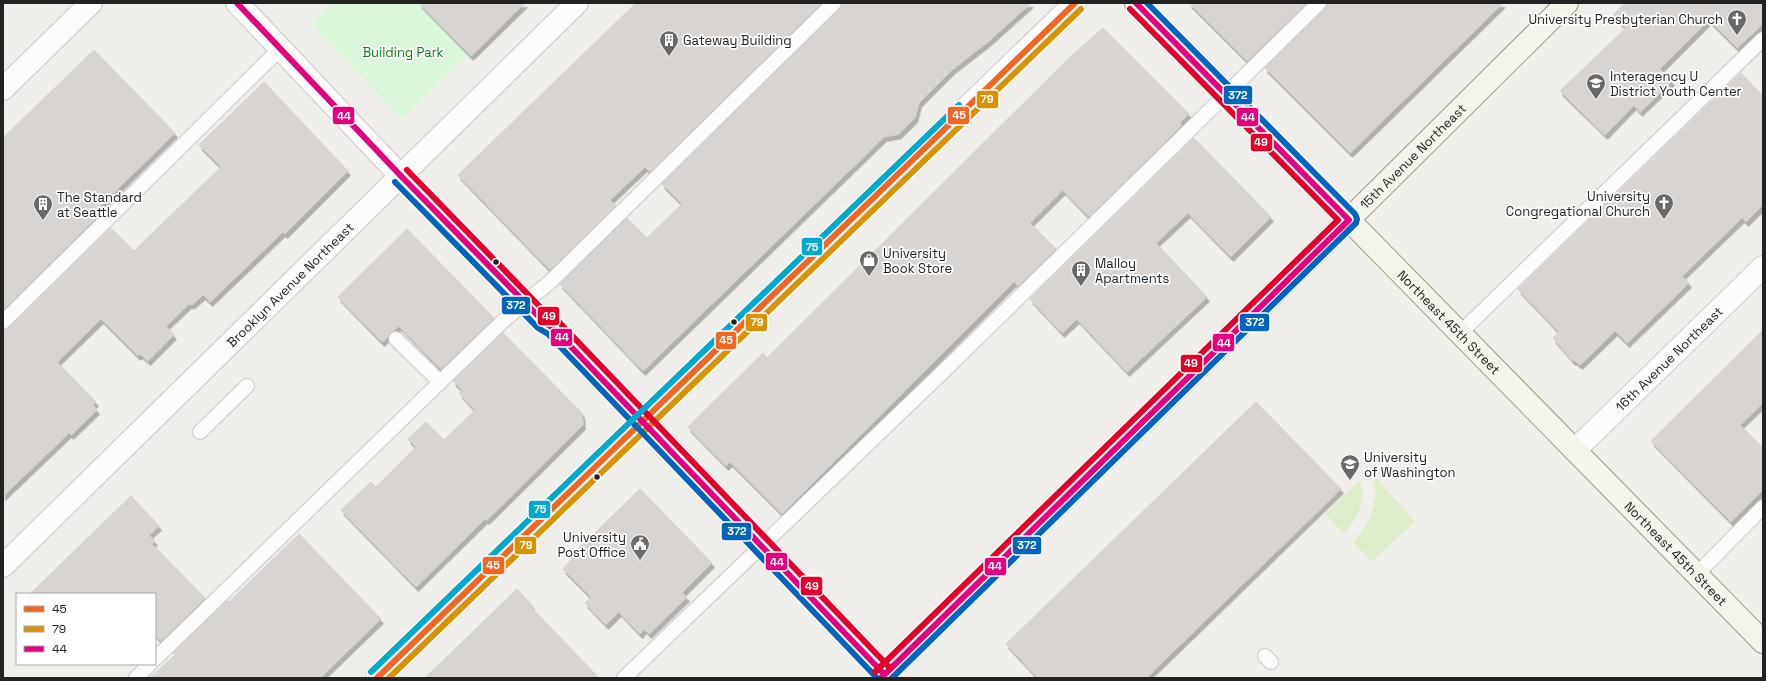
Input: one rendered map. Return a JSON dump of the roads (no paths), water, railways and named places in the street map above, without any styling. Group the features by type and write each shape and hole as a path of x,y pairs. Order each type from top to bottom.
{"main road":[{"name":"Northeast 45th Street","path":"1136,3 1763,642"},
{"name":"15th Avenue Northeast","path":"882,676 1349,220 1567,3"}],"street":[{"path":"3,89 91,3"},
{"path":"238,3 401,176 544,322 553,328 882,676"},
{"name":"Brooklyn Avenue Northeast","path":"3,566 577,3"},
{"path":"377,678 1075,3"},
{"name":"16th Avenue Northeast","path":"1575,450 1763,267"}],"lane":[{"path":"156,658 503,321 550,282 834,3"},
{"path":"624,678 947,368 1318,3"},
{"path":"1460,333 1763,39"},
{"path":"3,322 281,48"},
{"path":"396,339 440,382"},
{"path":"200,432 247,386"},
{"path":"1696,574 1763,507"},
{"path":"136,678 149,665"}],"place":[{"name":"University Presbyterian Church","path":"1737,36"},
{"name":"Gateway Building","path":"669,57"},
{"name":"Interagency U District Youth Center","path":"1596,100"},
{"name":"University Congregational Church","path":"1664,220"},
{"name":"The Standard at Seattle","path":"43,221"},
{"name":"University Book Store","path":"869,277"},
{"name":"Malloy Apartments","path":"1081,287"},
{"name":"University of Washington","path":"1350,481"},
{"name":"University Post Office","path":"640,561"}],"park label":[{"name":"Building Park","path":"403,52"}]}
